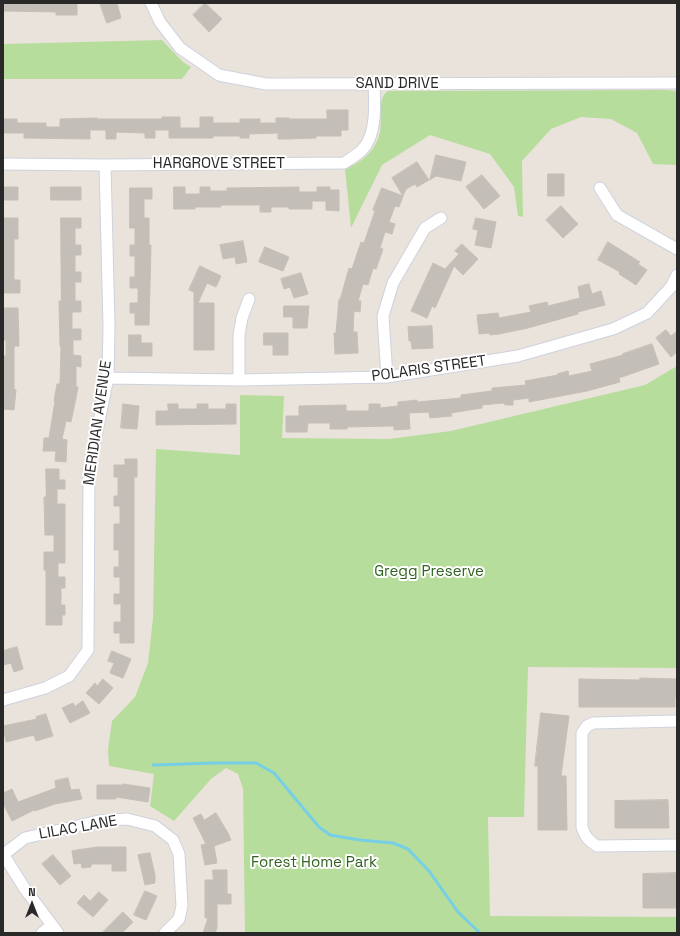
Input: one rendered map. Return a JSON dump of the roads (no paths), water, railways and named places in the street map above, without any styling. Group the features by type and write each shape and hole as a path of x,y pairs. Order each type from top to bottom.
{"street":[{"name":"SAND DRIVE","path":"151,3 160,22 180,48 219,75 266,84 677,83"},
{"name":"HARGROVE STREET","path":"3,164 344,163 363,149 372,132 375,107 374,84"},
{"name":"MERIDIAN AVENUE","path":"3,700 45,688 69,676 88,650 89,470 108,378 109,326 105,164"},
{"path":"600,188 617,215 677,250"},
{"path":"387,378 383,316 393,283 425,228 441,218"},
{"name":"POLARIS STREET","path":"108,378 239,380 387,378 518,356 613,329 647,313 671,287 677,275"},
{"path":"239,380 239,335 242,318 250,298"},
{"path":"677,722 593,723 587,726 582,733 582,827 584,836 597,846 677,845"},
{"name":"LILAC LANE","path":"3,855 25,838 99,821 127,819 155,826 173,840 179,854 182,906 179,918 165,933"},
{"path":"3,855 25,889 55,929 42,933"}],"waterway":[{"path":"153,765 256,763 274,773 319,827 330,835 393,843 408,849 429,871 458,912 480,933"}],"park label":[{"name":"Gregg Preserve","path":"429,572"},
{"name":"Forest Home Park","path":"314,863"}]}
